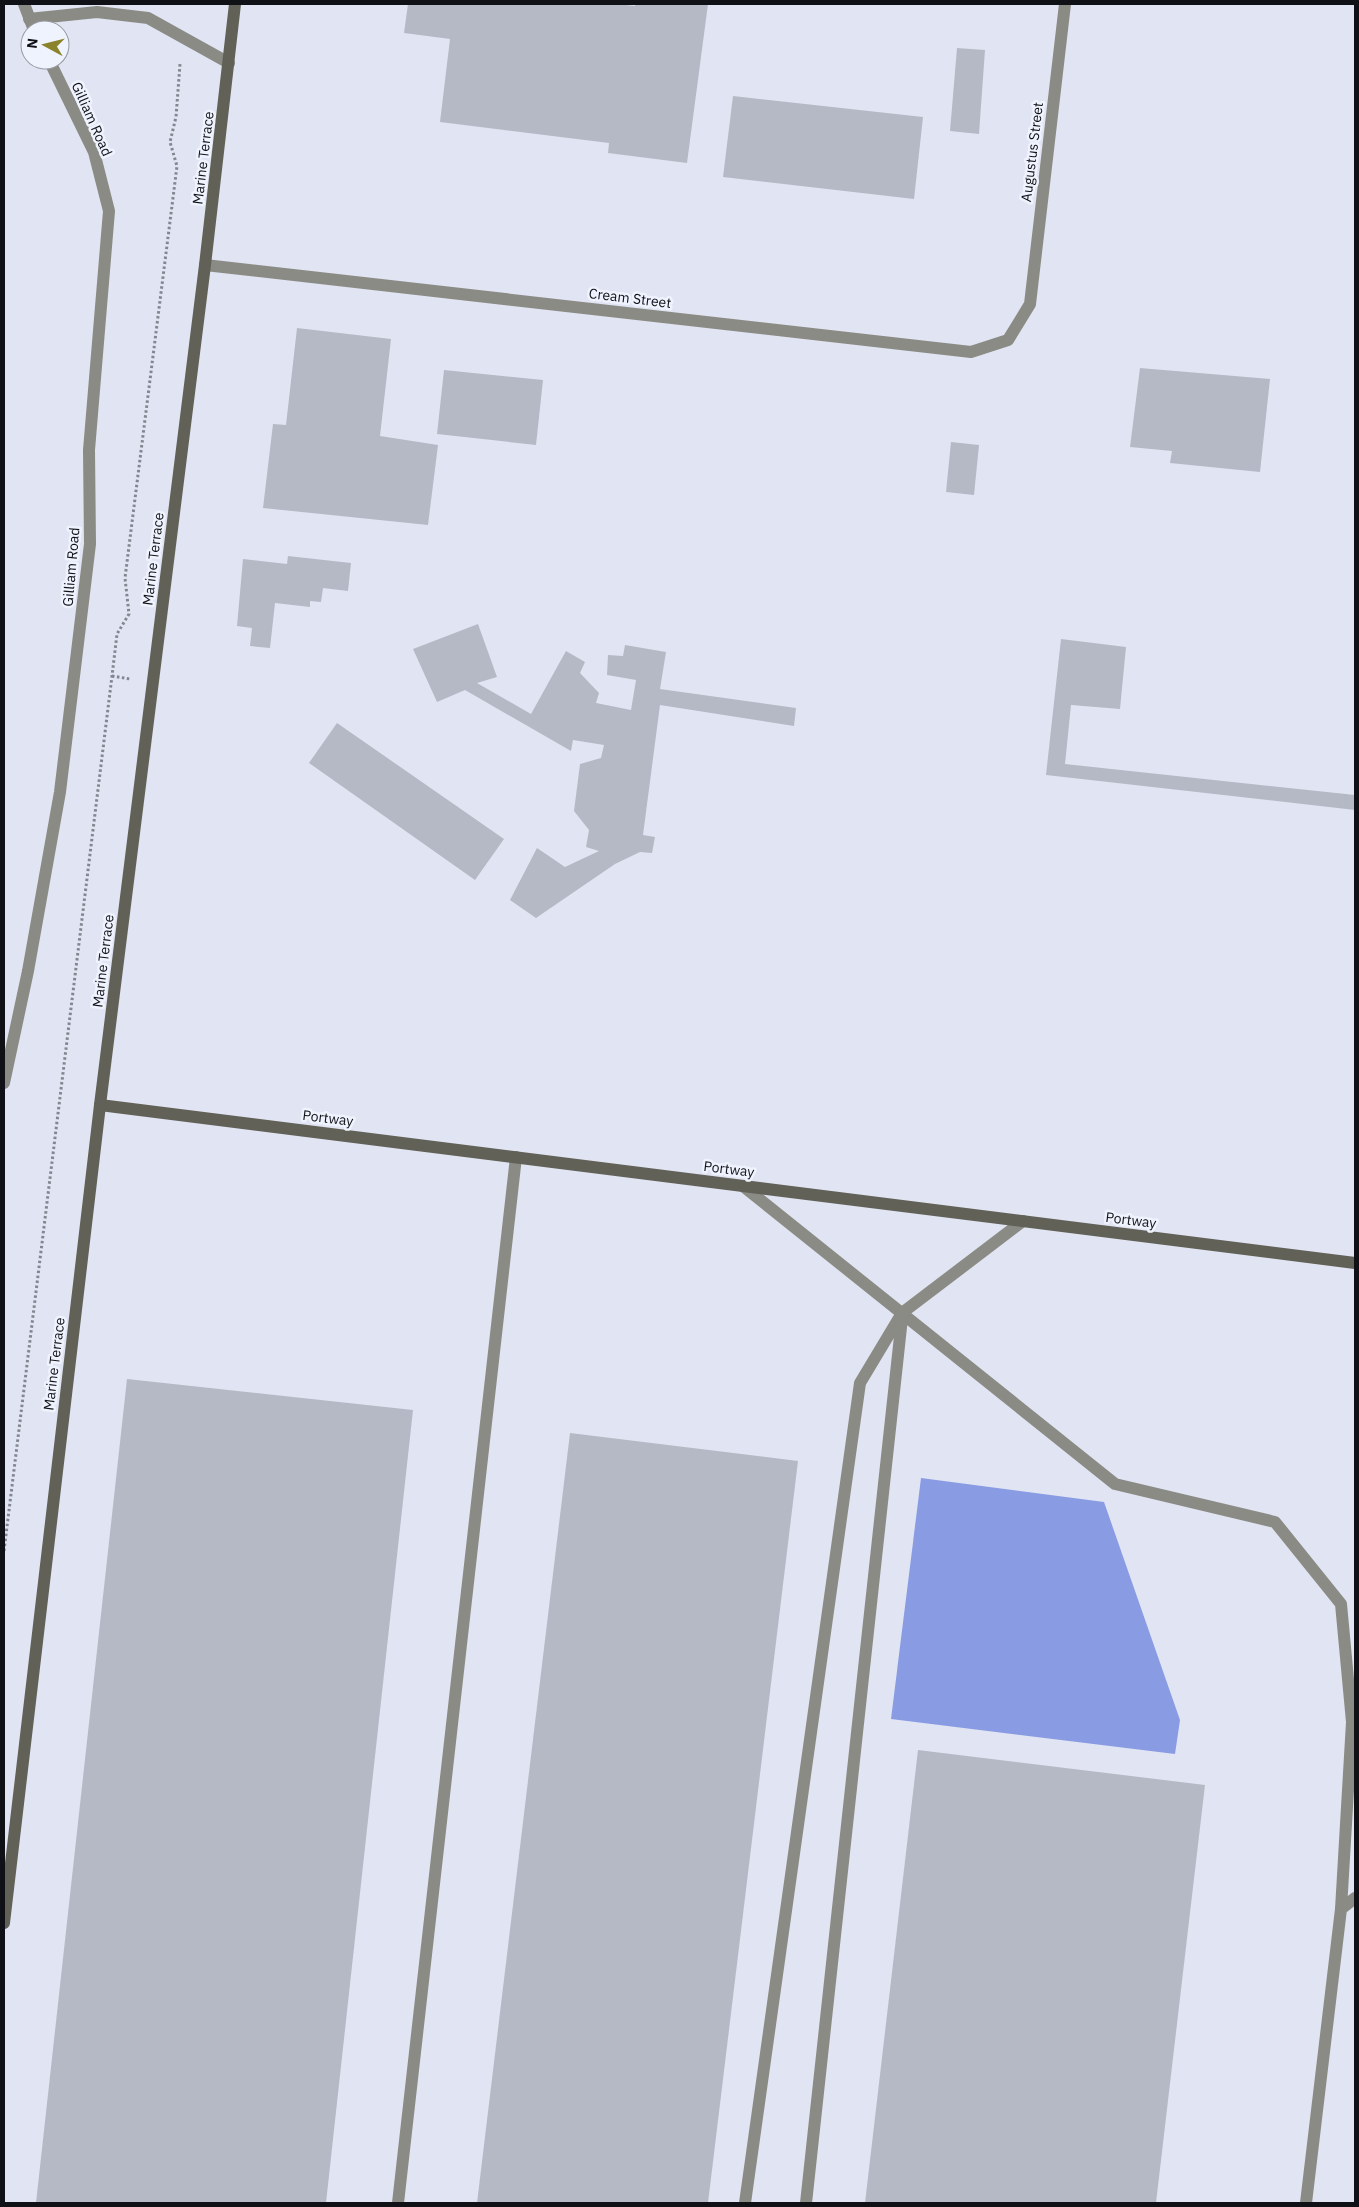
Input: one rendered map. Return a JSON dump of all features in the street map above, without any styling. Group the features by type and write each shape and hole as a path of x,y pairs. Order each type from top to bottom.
{"main road":[{"name":"Marine Terrace","path":"4,1923 100,1104 205,265 235,4"},
{"name":"Portway","path":"100,1104 1355,1263"}],"street":[{"path":"24,4 29,20"},
{"name":"Augustus Street","path":"1030,304 1065,4"},
{"path":"56,20 97,12 148,18 229,63"},
{"name":"Gilliam Road","path":"4,1083 28,971 63,772 90,544 89,450 109,211 94,152 53,70"},
{"name":"Cream Street","path":"205,265 971,352 1008,340 1030,304"},
{"path":"398,2203 516,1157"},
{"path":"743,1186 1115,1484 1275,1522 1341,1604 1352,1722 1341,1909 1306,2203"},
{"path":"745,2203 860,1383 902,1313 1023,1221"},
{"path":"806,2203 902,1313"},
{"path":"1341,1909 1355,1898"}],"path":[{"path":"4,1550 117,634 129,614 125,578 177,166 170,142 176,117"},
{"path":"112,676 123,678"}],"water":[{"path":"921,1478 1104,1502 1180,1720 1175,1754 891,1719"}],"building":[{"path":"408,4 617,4 635,6 635,4 708,4 687,163 608,153 609,143 440,122 450,39 404,33"},
{"path":"957,48 985,50 979,134 950,131"},
{"path":"733,96 923,117 914,199 723,177"},
{"path":"297,328 391,339 380,436 438,445 428,525 263,508 273,424 286,425"},
{"path":"1140,368 1270,379 1260,472 1170,463 1172,451 1130,447"},
{"path":"444,370 543,380 536,445 437,434"},
{"path":"951,442 979,445 974,495 946,492"},
{"path":"288,556 351,563 348,591 323,588 321,602 310,601 310,607 275,603 270,648 250,646 252,628 237,626 243,559 287,564"},
{"path":"478,624 497,677 477,683 531,714 566,651 585,662 580,673 599,693 596,703 631,710 636,680 607,675 608,655 623,656 625,645 666,652 660,689 796,708 794,726 660,705 643,835 655,837 652,853 640,852 615,864 536,918 510,900 537,848 565,867 599,851 586,847 589,830 574,811 580,764 601,758 604,745 573,740 571,751 465,690 437,702 413,649"},
{"path":"1061,639 1126,647 1120,709 1071,705 1065,764 1355,795 1355,810 1046,775"},
{"path":"337,723 504,839 475,880 309,763"},
{"path":"127,1379 413,1410 326,2203 36,2203"},
{"path":"570,1433 798,1461 708,2203 477,2203"},
{"path":"918,1750 1205,1785 1156,2203 865,2203"}]}
